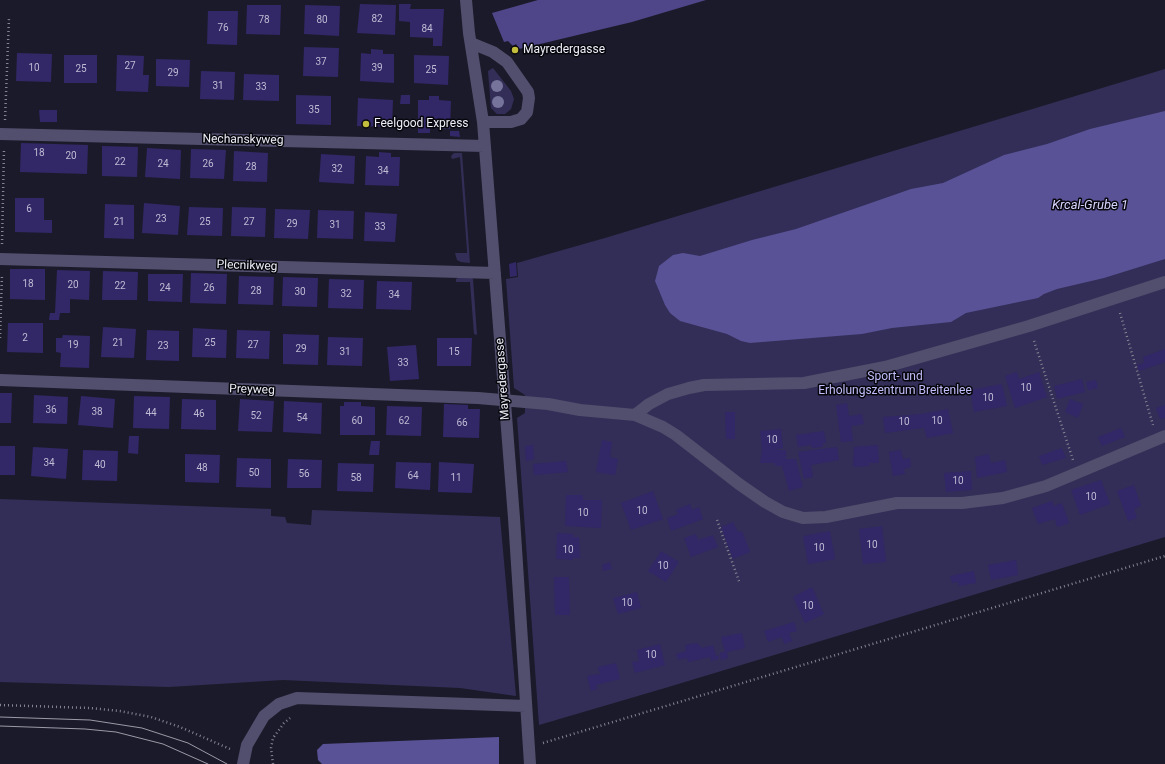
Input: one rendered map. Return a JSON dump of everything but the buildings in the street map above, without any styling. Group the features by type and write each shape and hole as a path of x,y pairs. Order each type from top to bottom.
{"street":[{"name":"Mayredergasse","path":"466,0 483,122 512,495 530,764"},
{"path":"471,43 493,52 506,62 528,92 529,98 527,112 521,119 511,122 483,122"},
{"name":"Nechanskyweg","path":"2,135 485,146"},
{"name":"Plecnikweg","path":"1,259 495,273"},
{"path":"635,415 649,404 682,389 704,385 804,383 885,367 1029,326 1165,282"},
{"name":"Preyweg","path":"0,380 504,400 635,415 663,427 676,435 739,484 765,502 784,512 803,518 826,517 897,503 962,503 1003,498 1032,491 1161,438"},
{"path":"243,764 247,745 264,716 279,704 297,698 526,706"}],"path":[{"path":"0,338 2,135 9,18"},
{"path":"1115,299 1161,438"},
{"path":"1029,326 1077,473"},
{"path":"717,520 740,584"},
{"path":"529,747 1165,556"},
{"path":"0,705 90,708 120,711 151,717 180,727 228,748"}],"green space":[{"path":"493,68 511,91 514,99 511,109 505,114 497,114 491,108 488,71"},
{"name":"Sport- und Erholungszentrum Breitenlee","path":"1165,69 1165,537 539,725 517,418 525,413 525,395 514,388 506,279 518,277 517,263 605,238"},
{"path":"454,153 462,153 470,263 457,260 455,253 467,253 467,250 460,157 452,159 451,156"},
{"path":"471,277 473,279 477,335 474,334 470,282 456,282 456,279 458,278"},
{"path":"0,499 271,509 271,516 285,517 287,523 311,525 312,510 500,517 516,696 460,688 283,680 169,687 0,682"}],"shaded area":[{"path":"538,0 706,0 632,22 519,49 516,44 513,46 508,41 504,42 492,13"}],"water":[{"name":"Krcal-Grube 1","path":"1165,111 1165,259 1104,278 1057,289 1038,298 966,313 951,322 892,328 862,334 750,343 741,341 727,334 680,321 670,313 665,305 655,281 659,266 673,255 683,253 700,256 752,240 796,229 911,189 943,183 1004,155 1047,144 1090,129"},
{"path":"499,737 499,764 322,764 318,760 317,750 323,744"}],"tram line":[{"path":"0,717 90,720 142,728 188,743 227,764"},
{"path":"0,726 85,729 116,732 163,744 208,764"}],"place":[{"name":"Mayredergasse","path":"515,50"},
{"name":"Feelgood Express","path":"366,124"}]}
